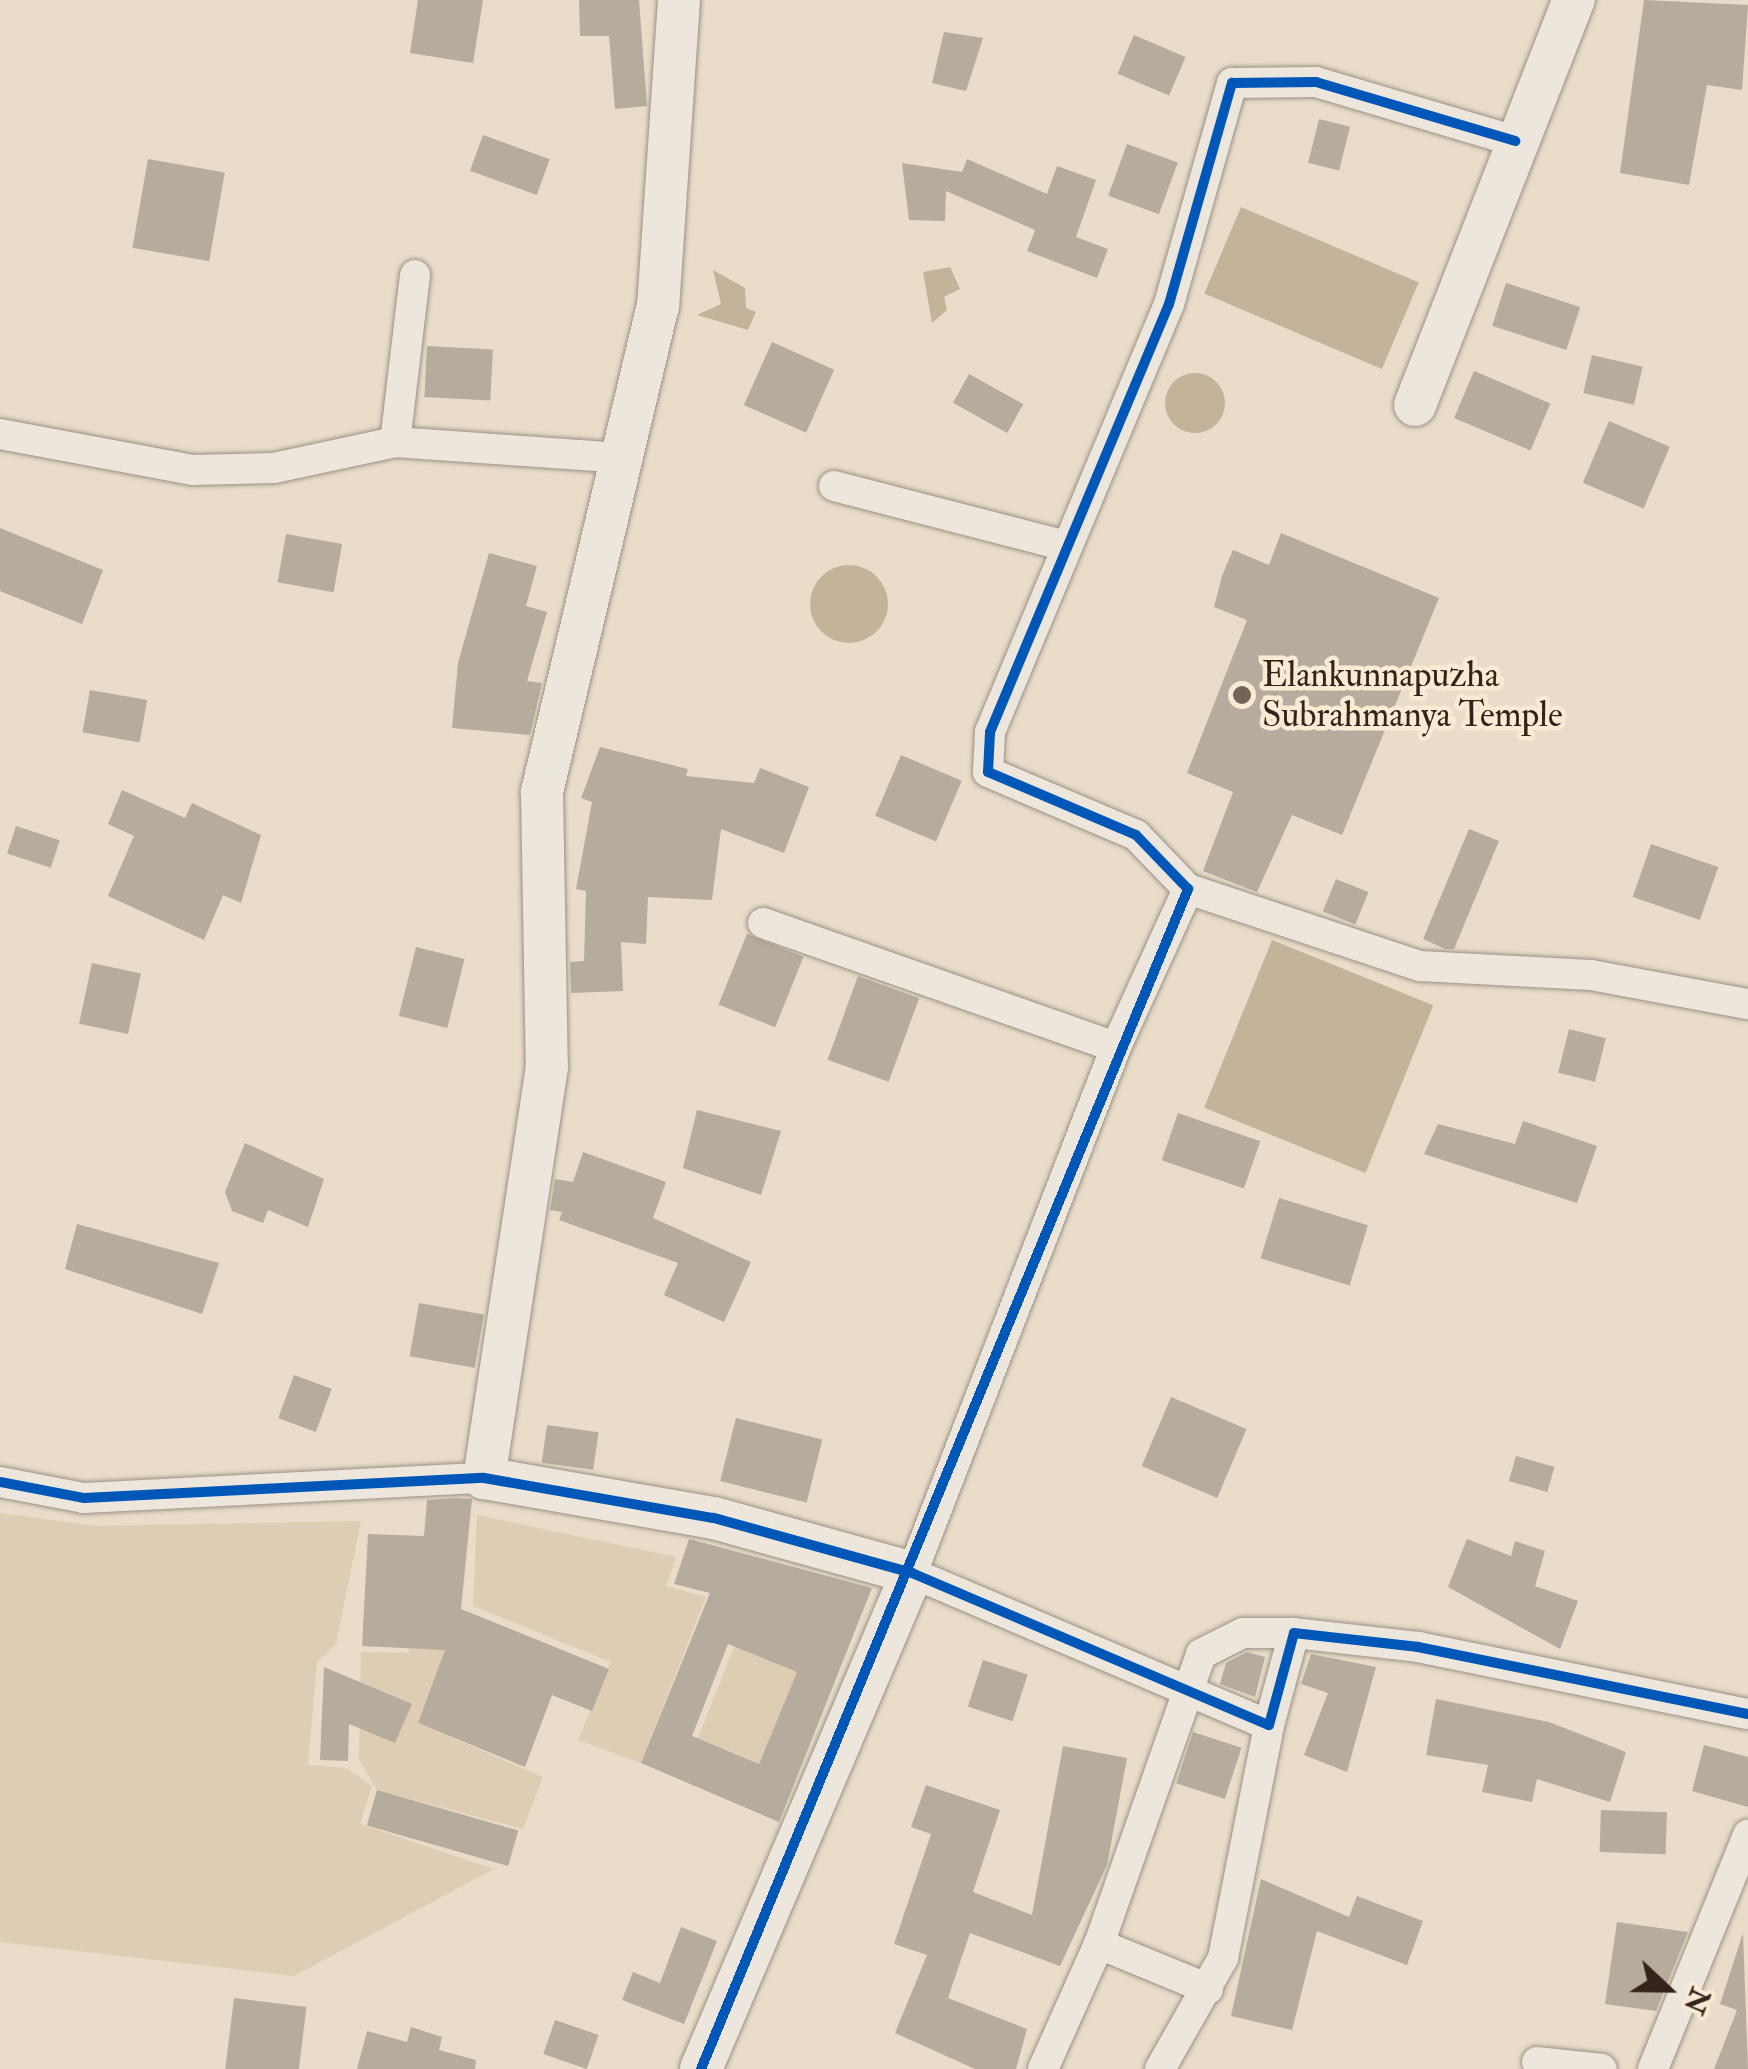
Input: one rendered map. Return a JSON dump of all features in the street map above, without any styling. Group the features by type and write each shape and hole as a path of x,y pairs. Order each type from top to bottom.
{"street":[{"path":"484,1478 547,1067 542,792 658,304 679,0"},
{"path":"1415,405 1514,141 1574,0"},
{"path":"1514,141 1316,82 1232,83 1169,304 990,732 988,772 1136,834 1188,889 1420,966 1592,974 1748,1004"},
{"path":"395,442 415,275"},
{"path":"0,434 193,470 274,468 395,442 624,458"},
{"path":"834,486 1066,546"},
{"path":"701,2069 912,1573 1116,1047 1188,889"},
{"path":"763,924 1116,1047"},
{"path":"0,1482 84,1498 484,1478 714,1518 912,1573 1181,1692 1269,1725"},
{"path":"1160,2069 1223,1958 1269,1725 1294,1633"},
{"path":"1043,2069 1099,1944 1181,1692 1220,1641 1294,1633 1418,1647 1748,1714"},
{"path":"1653,2069 1748,1835"},
{"path":"1099,1944 1208,1989"},
{"path":"1537,2062 1602,2069"}],"shaded area":[{"path":"1241,207 1419,282 1382,369 1204,294"},
{"path":"950,267 960,289 944,297 947,310 932,323 923,272"},
{"path":"713,270 745,288 746,308 756,312 748,330 697,315 721,304"},
{"path":"1195,373 1217,381 1225,403 1217,425 1195,433 1173,425 1165,403 1173,381"},
{"path":"849,565 864,568 876,577 885,589 885,619 876,631 864,640 849,643 834,640 822,631 813,619 810,604 813,589 822,577 834,568"},
{"path":"1272,940 1433,1005 1366,1173 1204,1108"},
{"path":"0,1513 96,1526 361,1521 336,1644 317,1662 308,1765 346,1768 372,1786 360,1824 494,1869 294,1976 0,1942"},
{"path":"477,1515 676,1557 666,1586 706,1597 641,1763 578,1740 611,1662 473,1606"},
{"path":"749,1610 797,1672 759,1764 723,1749 707,1788 681,1780"},
{"path":"455,1627 418,1723 543,1777 523,1829 377,1790 359,1759 361,1652 408,1653 411,1628"}],"building":[{"path":"418,0 483,0 473,63 410,53"},
{"path":"579,0 639,0 647,106 615,109 609,36 580,36"},
{"path":"1644,0 1748,5 1742,90 1707,85 1689,185 1620,173"},
{"path":"944,32 983,38 966,91 932,83"},
{"path":"1134,35 1186,57 1169,96 1118,74"},
{"path":"1319,119 1350,127 1339,170 1308,163"},
{"path":"483,135 550,159 537,195 470,171"},
{"path":"1127,144 1178,162 1159,214 1108,196"},
{"path":"148,159 225,173 209,261 132,248"},
{"path":"967,159 1047,194 1057,166 1096,180 1076,237 1108,249 1097,278 1027,251 1035,230 946,191 945,221 909,220 902,163 962,172"},
{"path":"1506,283 1580,307 1566,350 1492,326"},
{"path":"772,342 834,370 806,433 744,405"},
{"path":"427,346 493,349 490,400 424,397"},
{"path":"1592,355 1643,367 1634,405 1583,393"},
{"path":"1474,371 1550,403 1530,450 1454,418"},
{"path":"969,374 1023,404 1007,433 953,403"},
{"path":"1609,421 1670,447 1644,508 1583,483"},
{"path":"0,528 103,570 82,624 0,591"},
{"path":"1281,533 1439,598 1342,835 1292,815 1257,892 1203,871 1233,792 1187,773 1247,620 1214,607 1222,576 1233,550 1269,565"},
{"path":"286,534 342,544 334,592 277,582"},
{"path":"489,553 537,566 526,606 547,612 527,681 542,683 530,735 452,728 458,663"},
{"path":"90,690 147,700 140,742 83,732"},
{"path":"600,747 688,769 686,776 754,783 760,768 809,787 784,853 721,829 712,900 648,897 646,944 621,942 623,991 571,993 570,962 584,961 586,891 576,889 592,802 581,798"},
{"path":"901,755 962,781 936,842 875,816"},
{"path":"122,790 185,818 192,803 261,835 241,903 223,895 204,940 108,896 134,836 108,824"},
{"path":"16,826 60,840 51,868 7,854"},
{"path":"1469,829 1499,841 1454,949 1445,949 1423,939"},
{"path":"1651,844 1718,867 1700,920 1633,897"},
{"path":"1336,879 1368,892 1355,925 1323,911"},
{"path":"747,934 804,957 775,1027 719,1004"},
{"path":"416,947 465,959 447,1028 399,1016"},
{"path":"92,963 141,973 128,1034 79,1024"},
{"path":"858,976 919,998 889,1082 828,1060"},
{"path":"1569,1029 1606,1038 1595,1082 1558,1073"},
{"path":"697,1110 781,1131 761,1195 683,1168"},
{"path":"1178,1113 1260,1141 1244,1189 1162,1160"},
{"path":"1523,1121 1597,1146 1577,1203 1424,1154 1438,1124 1515,1144"},
{"path":"245,1143 324,1179 308,1227 268,1210 263,1223 232,1211 225,1192"},
{"path":"583,1152 666,1182 653,1218 751,1262 724,1322 664,1295 678,1263 559,1220 562,1212 550,1210 555,1179 573,1182"},
{"path":"1279,1198 1368,1225 1350,1285 1261,1258"},
{"path":"77,1224 219,1263 202,1314 65,1269"},
{"path":"419,1303 484,1314 475,1368 410,1356"},
{"path":"294,1375 332,1389 316,1432 278,1418"},
{"path":"1171,1397 1246,1429 1217,1498 1142,1466"},
{"path":"736,1418 822,1440 807,1503 720,1481"},
{"path":"547,1425 598,1432 593,1470 542,1463"},
{"path":"1516,1456 1554,1467 1547,1492 1509,1481"},
{"path":"472,1499 461,1609 609,1669 592,1711 552,1695 525,1767 418,1723 445,1650 362,1646 368,1534 424,1536 427,1500"},
{"path":"689,1539 872,1588 779,1822 641,1763 710,1593 674,1584","holes":["728,1644 797,1672 759,1764 692,1736"]},
{"path":"1467,1539 1511,1556 1515,1541 1545,1551 1535,1586 1578,1601 1560,1649 1448,1587"},
{"path":"1247,1652 1265,1657 1255,1697 1220,1684 1226,1663"},
{"path":"1311,1654 1376,1667 1347,1772 1304,1755 1328,1693 1301,1684"},
{"path":"983,1660 1028,1675 1013,1721 968,1707"},
{"path":"324,1667 412,1704 395,1743 349,1724 348,1761 320,1760"},
{"path":"1436,1699 1549,1722 1626,1752 1610,1802 1537,1779 1532,1802 1482,1792 1488,1765 1426,1755"},
{"path":"1193,1732 1242,1748 1225,1799 1176,1783"},
{"path":"1704,1745 1748,1757 1748,1807 1692,1791"},
{"path":"1063,1746 1127,1758 1107,1865 1060,1966 970,1933 948,1998 1027,2029 1016,2069 975,2069 895,2033 927,1955 894,1944 931,1834 911,1827 926,1785 1000,1810 973,1892 1032,1915"},
{"path":"377,1790 518,1831 508,1866 367,1826"},
{"path":"1601,1810 1667,1812 1665,1854 1600,1852"},
{"path":"1261,1879 1349,1917 1357,1896 1423,1921 1407,1965 1317,1931 1292,2030 1231,2016"},
{"path":"1617,1922 1688,1932 1656,2011 1605,2004"},
{"path":"681,1927 717,1941 684,2024 622,2000 633,1972 660,1983"},
{"path":"1743,1933 1748,2069 1714,2069 1737,2010 1720,2004"},
{"path":"234,1998 306,2007 299,2069 225,2069"},
{"path":"555,2020 598,2035 587,2069 543,2054"},
{"path":"411,2027 442,2037 439,2050 476,2060 475,2069 357,2069 367,2031 407,2042"}],"cycle path":[{"path":"701,2069 1188,889 1136,835 988,772 990,732 1169,304 1232,83 1316,82 1515,141"},
{"path":"0,1482 84,1498 484,1478 714,1518 912,1573 1269,1725 1294,1633 1418,1647 1748,1714"}],"place":[{"name":"Elankunnapuzha Subrahmanya Temple","path":"1242,695"}]}
